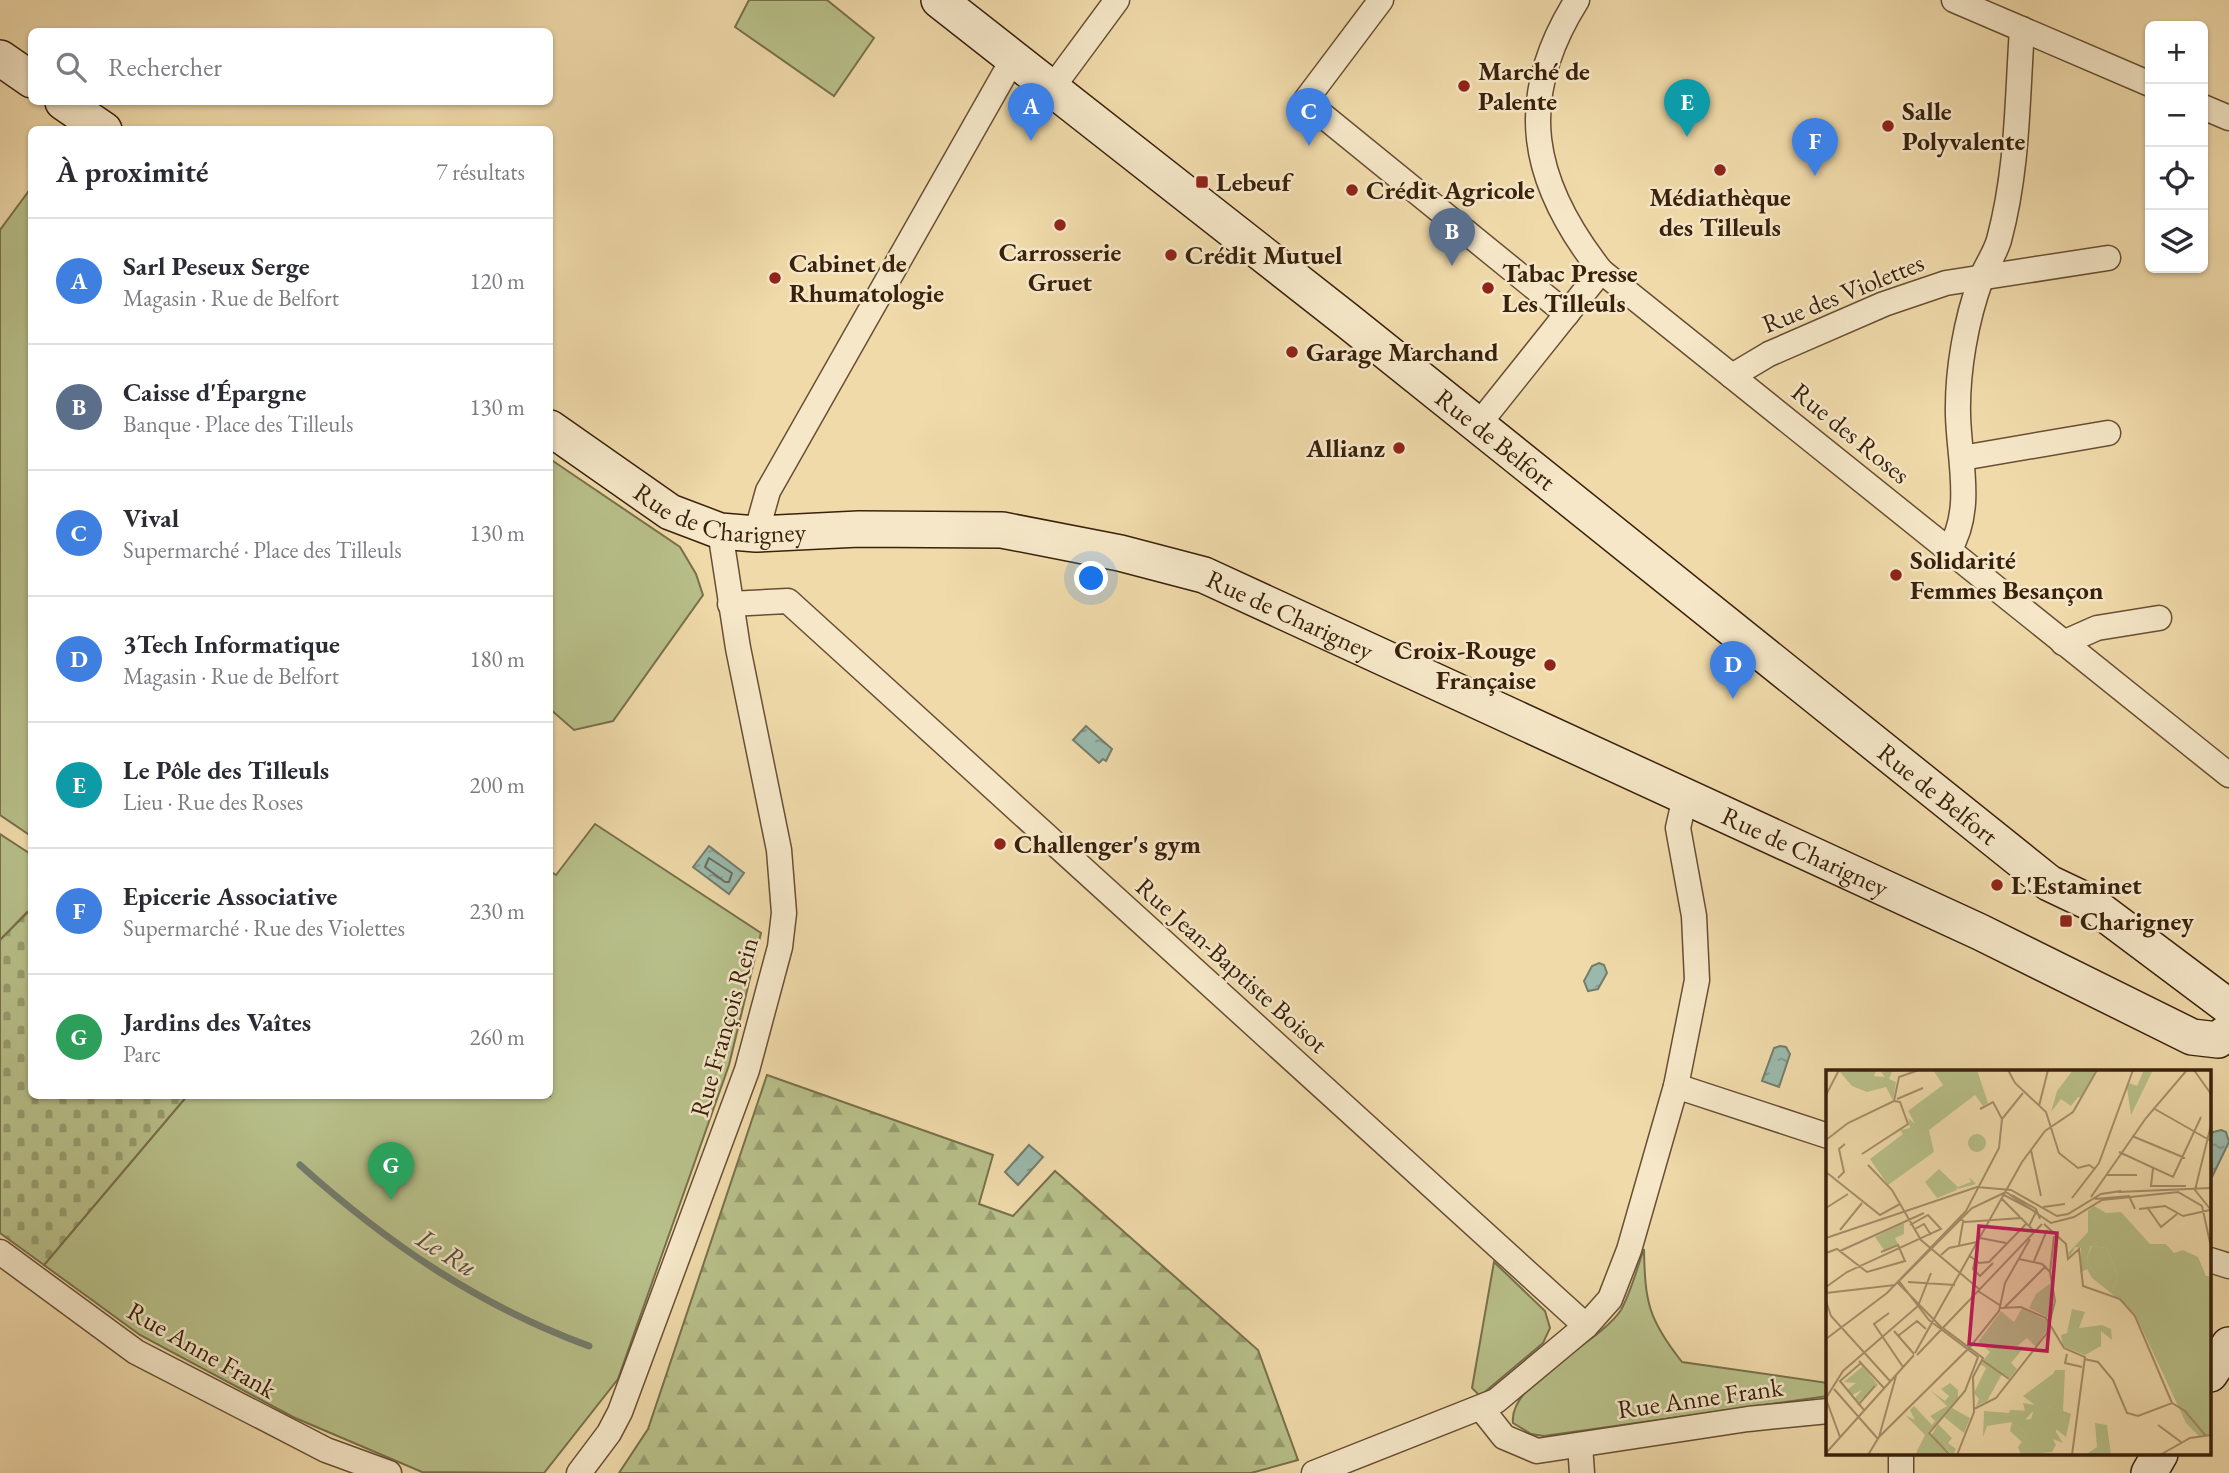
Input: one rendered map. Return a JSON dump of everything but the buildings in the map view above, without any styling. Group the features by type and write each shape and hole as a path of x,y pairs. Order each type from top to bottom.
{"street":[{"name":"Rue de Belfort","path":"939,0 1478,425 2049,883 2089,902 2228,1026"},
{"path":"1052,88 1117,0"},
{"path":"1381,0 1305,101 1567,314"},
{"name":"Rue des Roses","path":"1577,0 1558,30 1545,63 1539,93 1538,130 1542,160 1558,209 1572,235 1601,271 2229,775"},
{"path":"1954,0 2145,82"},
{"path":"1949,550 1960,533 1963,509 1958,414 1961,365 1981,280 1998,243 2014,166 2022,29"},
{"path":"0,58 28,77"},
{"path":"756,534 768,491 1013,59"},
{"path":"67,105 98,126"},
{"path":"2208,109 2229,118"},
{"name":"Rue des Violettes","path":"1732,376 1769,354 1884,304 1947,283 1981,280 2108,258"},
{"path":"1478,425 1601,271"},
{"name":"Rue de Charigney","path":"553,430 670,512 720,531 756,534 859,529 1002,530 1120,553 1204,575 1685,797 2162,1004"},
{"path":"1962,458 2108,433"},
{"name":"Rue François Rein","path":"579,1473 609,1433 620,1412 747,1070 780,947 784,913 779,850 730,604 720,531"},
{"name":"Rue Jean-Baptiste Boisot","path":"730,604 788,601 1586,1326"},
{"path":"2063,643 2096,628 2159,618"},
{"path":"1314,1473 1496,1401 1586,1326 1610,1299 1629,1250 1676,1086 1697,979 1695,916 1678,828 1685,797"},
{"name":"Rue de Belfort","path":"2049,883 2057,902 2162,1004"},
{"path":"2162,1004 2192,1037 2207,1041 2218,1040 2228,1026"},
{"path":"1676,1086 1826,1135"},
{"name":"Rue Anne Frank","path":"0,1252 136,1352 326,1450 389,1473"},
{"path":"2212,1261 2229,1266"},
{"path":"2212,1371 2229,1345"},
{"name":"Rue Anne Frank","path":"1481,1408 1504,1437 1537,1451 1748,1419 1826,1411"},
{"path":"1580,1445 1582,1473"},
{"path":"2148,1473 2159,1456"}],"green space":[{"path":"749,0 827,0 874,38 834,96 735,27"},
{"path":"28,192 28,834 0,815 0,230"},
{"path":"553,461 680,547 696,574 703,595 613,721 574,730 553,712"},
{"path":"595,824 761,933 729,1065 618,1379 544,1473 422,1472 293,1417 140,1335 44,1265 184,1099 553,1099 553,873 556,875"},
{"path":"0,834 28,852 28,913 0,940"},
{"path":"28,912 28,1099 184,1099 44,1265 0,1233 0,940"},
{"path":"767,1075 993,1155 979,1204 1013,1216 1055,1171 1258,1350 1298,1460 1251,1473 619,1473 648,1429"},
{"path":"1644,1249 1647,1297 1655,1321 1682,1362 1826,1383 1826,1396 1544,1436 1531,1434 1513,1423 1515,1408 1525,1393 1556,1364 1610,1323 1621,1310"},
{"path":"1494,1262 1545,1311 1550,1328 1543,1343 1480,1396 1472,1388"}],"water":[{"path":"1086,726 1112,749 1106,761 1103,759 1099,763 1073,740"},
{"path":"709,846 744,873 729,894 693,867"},
{"path":"1599,963 1604,965 1607,973 1598,989 1588,991 1584,981 1592,966"},
{"path":"1786,1047 1790,1054 1779,1087 1762,1081 1774,1048"},
{"path":"2213,1132 2226,1132 2229,1142 2212,1177 2212,1134"},
{"path":"1029,1145 1043,1157 1018,1185 1005,1172"}],"waterway":[{"name":"Le Ru","path":"300,1165 367,1221 436,1270 509,1312 589,1346"}],"place":[{"name":"Marché de Palente","path":"1464,86"},
{"name":"Salle Polyvalente","path":"1888,126"},
{"name":"Le Pôle des Tilleuls","path":"1687,137"},
{"name":"Sarl Peseux Serge","path":"1031,141"},
{"name":"Vival","path":"1309,146"},
{"name":"Médiathèque des Tilleuls","path":"1720,170"},
{"name":"Epicerie Associative","path":"1815,176"},
{"name":"Lebeuf","path":"1202,182"},
{"name":"Crédit Agricole","path":"1352,190"},
{"name":"Carrosserie Gruet","path":"1060,225"},
{"name":"Crédit Mutuel","path":"1171,255"},
{"name":"Caisse d'Épargne","path":"1452,266"},
{"name":"Cabinet de Rhumatologie","path":"775,278"},
{"name":"Tabac Presse Les Tilleuls","path":"1488,288"},
{"name":"Garage Marchand","path":"1292,352"},
{"name":"Allianz","path":"1399,448"},
{"name":"Solidarité Femmes Besançon","path":"1896,575"},
{"name":"Croix-Rouge Française","path":"1550,665"},
{"name":"3Tech Informatique","path":"1733,699"},
{"name":"Challenger's gym","path":"1000,844"},
{"name":"L'Estaminet","path":"1997,885"},
{"name":"Charigney","path":"2066,921"},
{"name":"Jardins des Vaîtes","path":"391,1200"}]}
